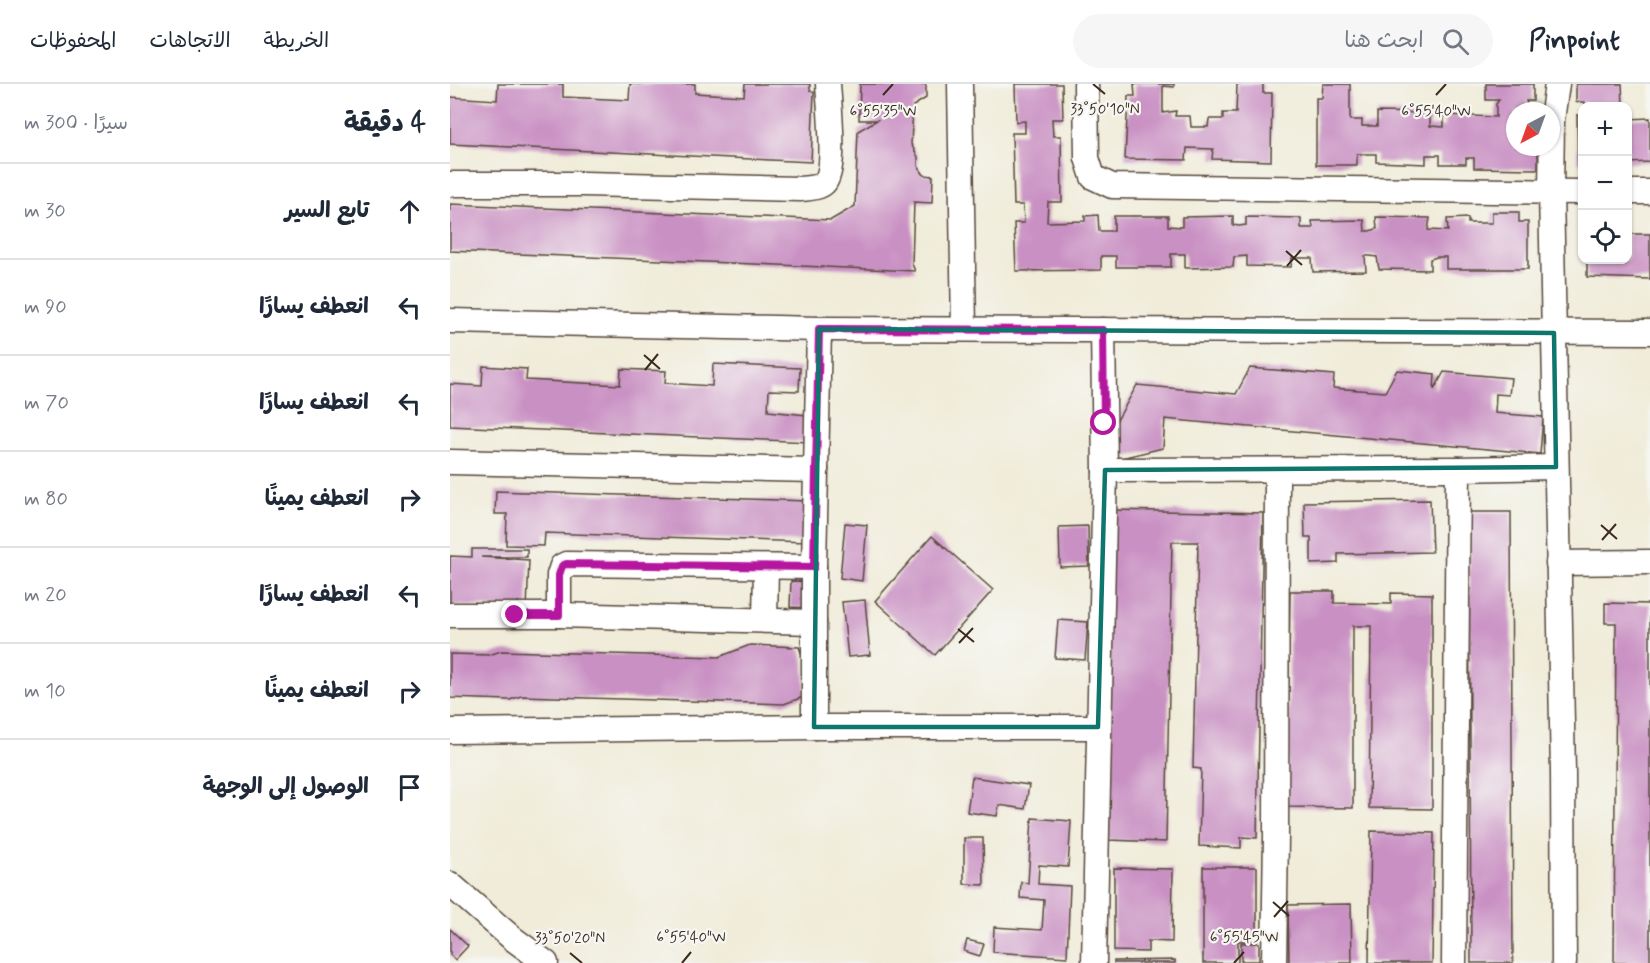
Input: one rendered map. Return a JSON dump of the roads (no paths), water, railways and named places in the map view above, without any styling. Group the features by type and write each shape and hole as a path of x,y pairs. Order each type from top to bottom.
{"street":[{"path":"450,184 584,184 801,189 814,187 824,184 832,163 828,84"},
{"path":"960,84 964,329"},
{"path":"1086,84 1089,168 1093,177 1112,186 1578,192"},
{"path":"1557,84 1552,120 1551,192 1563,772 1564,963"},
{"path":"1632,192 1650,192"},
{"path":"450,321 819,329 1650,332"},
{"path":"814,727 814,567 819,329"},
{"path":"1094,963 1105,470 1103,330"},
{"path":"450,462 816,470"},
{"path":"1105,470 1556,467"},
{"path":"1454,963 1458,469"},
{"path":"1274,963 1277,470"},
{"path":"1558,562 1650,562"},
{"path":"559,615 559,575 562,566 566,564 814,567"},
{"path":"765,620 766,567"},
{"path":"450,615 559,615 814,622"},
{"path":"450,731 1098,727"},
{"path":"450,884 512,938 546,963"}]}
